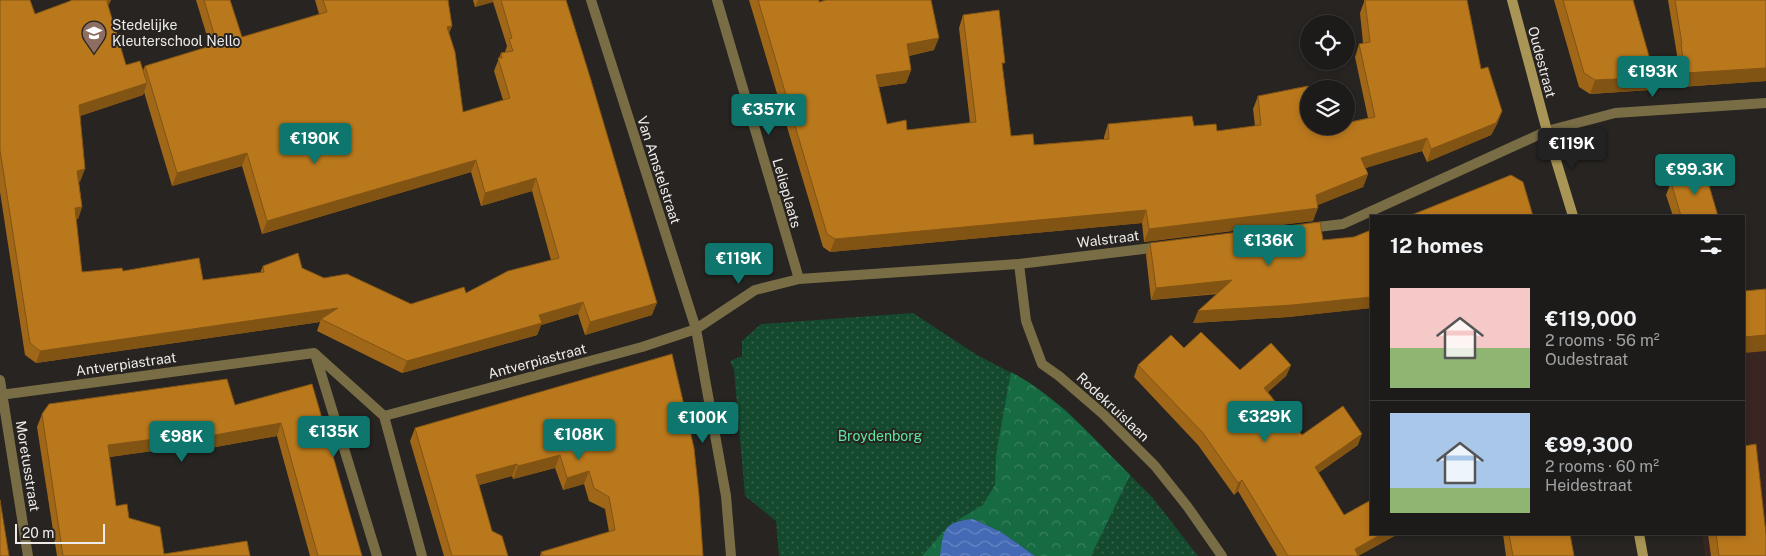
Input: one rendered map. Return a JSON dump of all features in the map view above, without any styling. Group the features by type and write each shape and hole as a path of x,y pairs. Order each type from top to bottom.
{"street":[{"name":"Van Amstelstraat","path":"591,0 696,329 726,496 731,556"},
{"name":"Lelieplaats","path":"717,0 799,279"},
{"name":"Oudestraat","path":"1512,0 1547,132 1573,215"},
{"path":"1294,230 1343,224 1547,132 1616,113 1766,103"},
{"name":"Walstraat","path":"696,329 755,290 799,279 1019,264 1167,246"},
{"name":"Rodekruislaan","path":"1019,264 1026,321 1042,364 1103,414 1155,466 1187,506 1222,556"},
{"name":"Antverpiastraat","path":"384,416 642,347 696,329"},
{"name":"Antverpiastraat","path":"1,395 314,353"},
{"path":"314,353 384,416 422,556"},
{"path":"314,353 378,556"},
{"name":"Moretusstraat","path":"0,380 28,556"},
{"path":"1639,535 1642,556"}],"shaded area":[{"path":"1766,301 1766,556 1705,556 1702,535 1745,535 1745,303"}],"green space":[{"name":"Broydenborg","path":"913,313 977,355 1027,381 1066,410 1153,498 1198,556 779,556 776,521 745,496 734,370 730,361 742,356 742,341 761,324"},
{"path":"1011,372 1044,393 1060,406 1130,475 1091,556 1035,556 1001,532 973,519 956,521 983,505 995,485 996,455"},
{"path":"946,529 940,556 922,556"}],"water":[{"path":"973,519 1001,532 1035,556 940,556 944,533 947,528 956,522"}],"building":[{"path":"0,0 30,0 35,14 73,0 108,0 126,65 140,61 147,83 79,105 85,169 77,171 82,207 75,208 82,272 122,268 123,271 199,258 203,280 264,272 263,266 298,253 302,268 324,278 347,274 411,304 464,287 466,293 508,271 559,258 536,178 485,193 476,160 267,221 247,153 177,173 145,66 217,44 204,0 230,0 242,37 327,12 323,0 448,0 452,26 447,27 455,52 463,112 510,98 498,58 502,58 501,53 513,51 509,39 512,38 501,0 566,0 657,303 590,322 583,302 539,315 542,323 407,361 321,319 338,308 40,351 30,343 0,150"},
{"path":"758,0 819,0 819,2 826,0 931,0 939,38 907,44 911,70 876,75 887,124 906,120 907,130 976,122 963,15 999,10 1005,63 1002,63 1011,136 1033,134 1034,145 1109,139 1108,124 1192,116 1194,126 1216,124 1217,131 1261,125 1258,96 1300,88 1300,135 1355,135 1355,121 1375,117 1359,44 1370,42 1365,0 1467,0 1481,69 1488,67 1502,111 1496,123 1431,149 1427,138 1361,158 1368,174 1316,195 1318,208 1149,229 1146,210 835,239 827,234"},
{"path":"1563,0 1633,0 1655,77 1595,80 1584,73"},
{"path":"1675,0 1766,0 1766,68 1685,73"},
{"path":"1705,172 1718,215 1681,215 1671,182"},
{"path":"1511,175 1523,182 1533,215 1411,215"},
{"path":"1320,222 1323,240 1354,237 1370,230 1370,297 1292,305 1198,311 1232,280 1156,288 1150,243"},
{"path":"1766,289 1766,335 1745,337 1745,291"},
{"path":"1201,332 1240,370 1271,343 1291,365 1264,388 1302,435 1343,406 1362,434 1315,467 1344,515 1370,501 1370,535 1380,535 1355,549 1358,556 1288,556 1242,480 1238,483 1203,433 1138,365 1171,335 1184,348"},
{"path":"672,354 694,448 703,556 543,556 541,552 615,530 609,497 594,488 589,471 567,478 560,455 476,475 492,531 502,536 508,556 452,556 415,428"},
{"path":"227,379 235,405 312,384 362,556 318,556 281,423 187,440 186,435 108,445 116,506 127,504 129,518 160,527 164,554 247,541 250,556 63,556 42,414 49,404"},
{"path":"1756,444 1766,534 1766,556 1719,556 1716,535 1745,535 1745,446"},
{"path":"0,500 9,556 0,556"},
{"path":"1509,535 1570,535 1574,556 1513,556"}],"place":[{"name":"Stedelijke Kleuterschool Nello","path":"94,54"}]}
